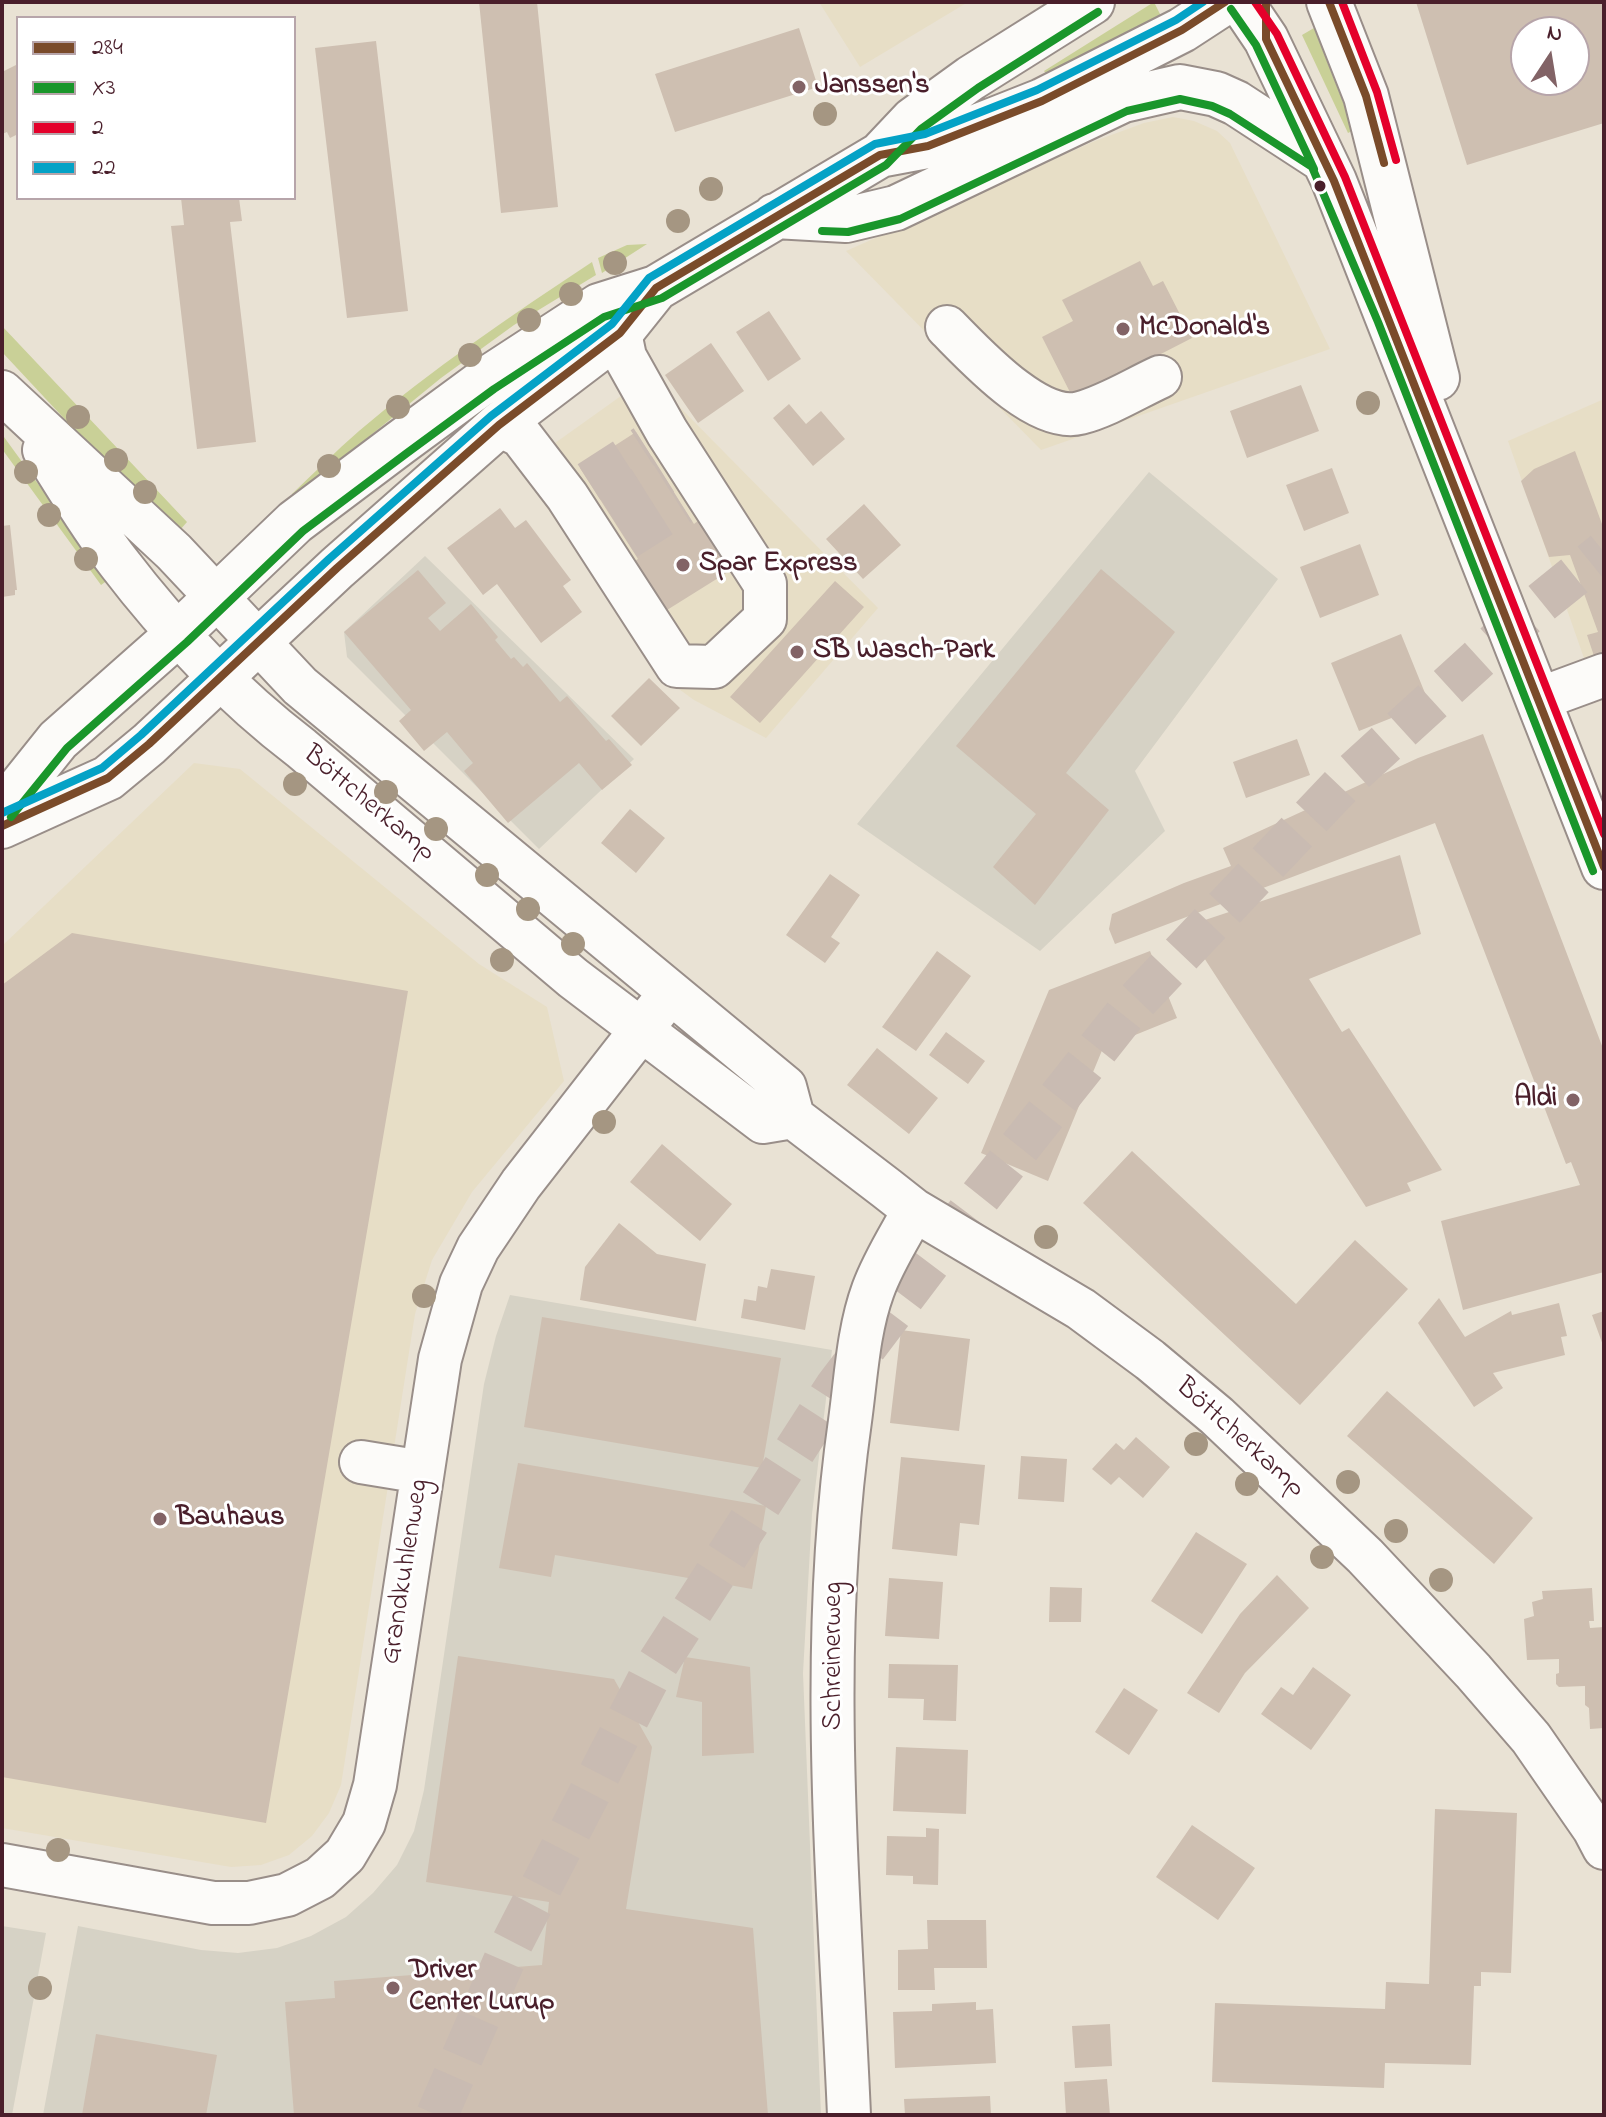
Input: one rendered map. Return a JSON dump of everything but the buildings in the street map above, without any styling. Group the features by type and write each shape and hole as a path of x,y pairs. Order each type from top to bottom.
{"main road":[{"path":"2,810 58,740 179,633 295,522 487,379 599,306 656,288 880,155 924,111 1092,2"},
{"path":"880,155 928,146 1042,101 1182,30 1225,2"},
{"path":"1241,2 1266,20 1389,317 1604,867"},
{"path":"1329,2 1366,96 1386,170 1447,419 1461,506"},
{"path":"775,216 846,220 896,208 1123,100 1180,87 1216,94 1236,103 1322,159"},
{"path":"2,826 108,778 499,425 620,333 656,288"}],"street":[{"path":"947,327 1012,388 1044,407 1060,412 1077,414 1160,377"},
{"path":"499,425 521,436 596,517 677,666 714,667 765,619 765,584 674,467 625,357 620,333"},
{"name":"Böttcherkamp","path":"8,399 113,493 315,699 785,1087 793,1117 914,1210 1081,1309 1150,1360 1217,1416 1365,1556 1467,1664 1531,1738 1604,1848"},
{"name":"Böttcherkamp","path":"8,399 112,554 179,633 264,719 573,978 763,1122 793,1117"},
{"path":"1539,699 1604,675"},
{"name":"Grandkuhlenweg","path":"2,1865 213,1903 249,1903 287,1895 320,1878 345,1855 364,1823 375,1785 440,1359 461,1284 478,1248 521,1184 670,993"},
{"name":"Schreinerweg","path":"849,2115 836,1840 833,1648 841,1488 864,1325 872,1292 914,1210"},
{"path":"361,1462 422,1472"}],"shaded area":[{"path":"819,2 968,2 860,67"},
{"path":"1173,117 1194,121 1217,131 1230,143 1330,349 1041,450 846,251 1095,141 1144,123"},
{"path":"649,376 878,608 766,738 694,700 661,676 520,468"},
{"path":"1604,399 1604,676 1592,681 1508,441"},
{"path":"1149,472 1278,579 1135,771 1165,831 1040,951 857,824"},
{"path":"425,556 634,759 539,849 347,657 344,632"},
{"name":"Bauhaus","path":"194,763 240,769 479,964 547,1007 564,1081 472,1192 432,1260 415,1314 341,1785 329,1813 312,1836 289,1855 261,1865 231,1867 2,1828 2,946"},
{"path":"510,1295 832,1350 812,1514 803,1673 821,2115 43,2115 78,1926 201,1950 238,1953 277,1948 311,1936 346,1917 373,1893 397,1865 414,1831 424,1790 484,1384"},
{"path":"2,1926 46,1933 12,2115 2,2115"}],"green space":[{"path":"1154,2 1161,16 1047,75 1044,71"},
{"path":"1314,28 1354,130 1348,133 1302,35"},
{"path":"647,244 602,273 598,258 627,245"},
{"path":"592,262 596,275 514,325 441,378 295,497 292,494 359,431 415,386 502,322"},
{"path":"2,326 187,522 180,530 128,487 2,352"},
{"path":"2,437 108,580 101,585 2,449"}],"tunnel":[{"path":"589,482 645,446"},
{"path":"607,509 663,474"},
{"path":"626,539 681,504"},
{"path":"437,2115 511,1945 651,1674 835,1388 968,1212 1130,1008 1351,775 1532,610 1604,552"}],"transit line":[{"name":"22","path":"2,813 102,768 329,559 491,416 612,324 649,278 875,144 925,134 1037,90 1176,20 1203,2"},
{"name":"284","path":"2,826 108,778 149,744 337,568 499,425 620,333 656,288 880,155 928,146 1042,101 1182,30 1225,2"},
{"name":"2","path":"1255,2 1277,34 1345,177 1604,834"},
{"name":"284","path":"1266,2 1266,39 1334,181 1604,867"},
{"name":"284","path":"1329,2 1366,96 1384,163"},
{"name":"2","path":"1342,2 1377,92 1396,160"},
{"name":"X3","path":"1231,9 1256,45 1314,169"},
{"name":"X3","path":"11,817 67,748 187,642 303,531 407,453 494,389 604,317 662,298 886,165 921,129 978,88 1098,12"},
{"name":"X3","path":"822,231 848,232 900,219 1127,111 1180,99 1212,106 1230,114 1312,167 1378,322 1593,871"}],"place":[{"name":"Janssen's","path":"799,87"},
{"name":"McDonald's","path":"1123,329"},
{"name":"Spar Express","path":"683,565"},
{"name":"SB Wasch-Park","path":"797,652"},
{"name":"Aldi","path":"1573,1100"},
{"name":"Bauhaus","path":"160,1519"},
{"name":"Driver Center Lurup","path":"393,1988"}]}
